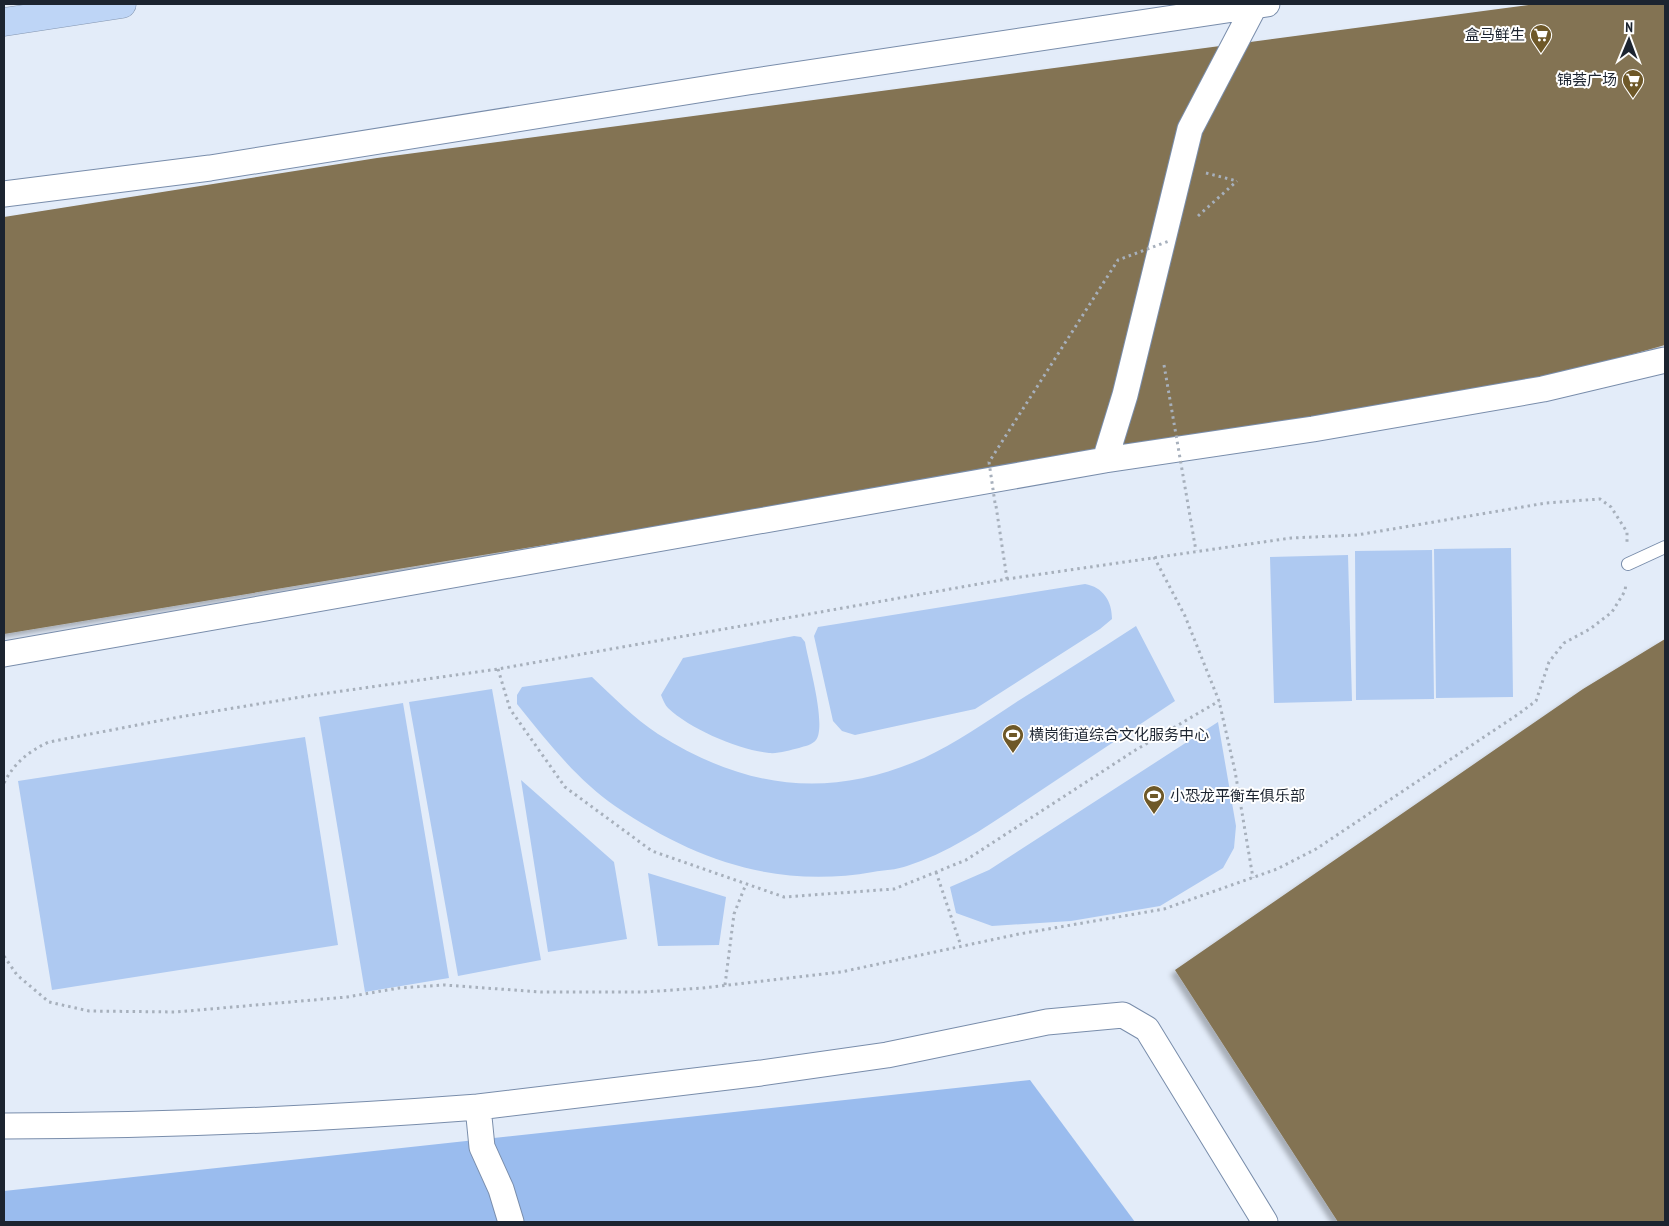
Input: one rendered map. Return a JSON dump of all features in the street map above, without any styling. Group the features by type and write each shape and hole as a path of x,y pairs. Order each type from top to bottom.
{"highway":[{"path":"4,22 122,4"}],"street":[{"path":"4,194 210,168 748,82 1262,5"},
{"path":"1106,460 1125,395 1190,129 1262,5"},
{"path":"4,654 1106,460 1313,429 1543,389 1665,360"},
{"path":"4,1126 144,1126 355,1116 478,1107 781,1070 886,1055 1047,1022 1123,1015 1147,1029 1265,1222"},
{"path":"478,1107 482,1147 501,1189 511,1222"}],"lane":[{"path":"1628,564 1665,547"}],"path":[{"path":"1196,217 1237,181"},
{"path":"1007,579 988,462 1118,260 1169,241 1176,235"},
{"path":"1164,365 1196,551"},
{"path":"4,783 10,772 30,751 50,742 228,709 498,669 1007,579 1291,538 1357,535 1546,503 1600,499 1611,507 1626,532 1628,564 1626,591 1612,612 1590,629 1564,644 1549,662 1536,701 1316,849 1277,869 1164,909 960,946 841,972 725,986 644,992 541,992 444,985 399,988 347,997 176,1012 89,1011 49,1002 17,976 4,956"},
{"path":"1154,557 1185,616 1219,701 1235,771 1253,878"},
{"path":"498,669 510,709 565,787 652,851 784,897 894,889 966,860 1134,751 1219,701"},
{"path":"936,872 960,946"},
{"path":"725,986 734,914 746,884"}],"shaded area":[{"path":"1511,548 1513,697 1436,698 1434,549"},
{"path":"1432,550 1434,699 1356,700 1355,551"},
{"path":"1348,555 1352,701 1274,703 1270,557"},
{"name":"横岗街道综合文化服务中心","path":"1085,584 1097,588 1105,596 1112,612 1112,619 1100,629 975,709 855,735 842,731 833,721 814,636 818,627"},
{"name":"横岗街道综合文化服务中心","path":"1136,626 1175,701 971,836 939,853 907,866 873,872 838,876 803,876 770,873 738,866 706,855 675,841 645,825 601,796 563,759 517,704 517,695 522,687 592,677 649,728 691,753 723,767 755,777 788,782 821,783 855,780 889,771 924,758 948,746"},
{"path":"794,636 801,637 805,642 816,692 819,732 816,740 810,744 788,751 773,753 744,748 702,731 677,716 664,702 661,695 683,658"},
{"path":"492,689 541,960 458,976 409,702"},
{"path":"403,703 449,978 365,992 319,717"},
{"name":"小恐龙平衡车俱乐部","path":"1218,722 1236,826 1234,848 1223,868 1160,906 1071,921 992,926 956,913 950,887 989,870"},
{"path":"305,737 338,945 52,990 18,781"},
{"path":"521,780 614,862 627,939 548,952"},
{"path":"648,873 726,897 719,945 658,946"},
{"path":"1030,1080 1135,1222 4,1222 4,1191"}],"building":[{"path":"1536,4 1665,4 1665,345 1533,382 4,634 4,217 377,158"},
{"path":"1665,639 1665,1222 1338,1222 1175,970 1583,689"}],"place":[{"name":"盒马鲜生","path":"1541,54"},
{"name":"锦荟广场","path":"1633,99"},
{"name":"横岗街道综合文化服务中心","path":"1013,754"},
{"name":"小恐龙平衡车俱乐部","path":"1154,815"}]}
